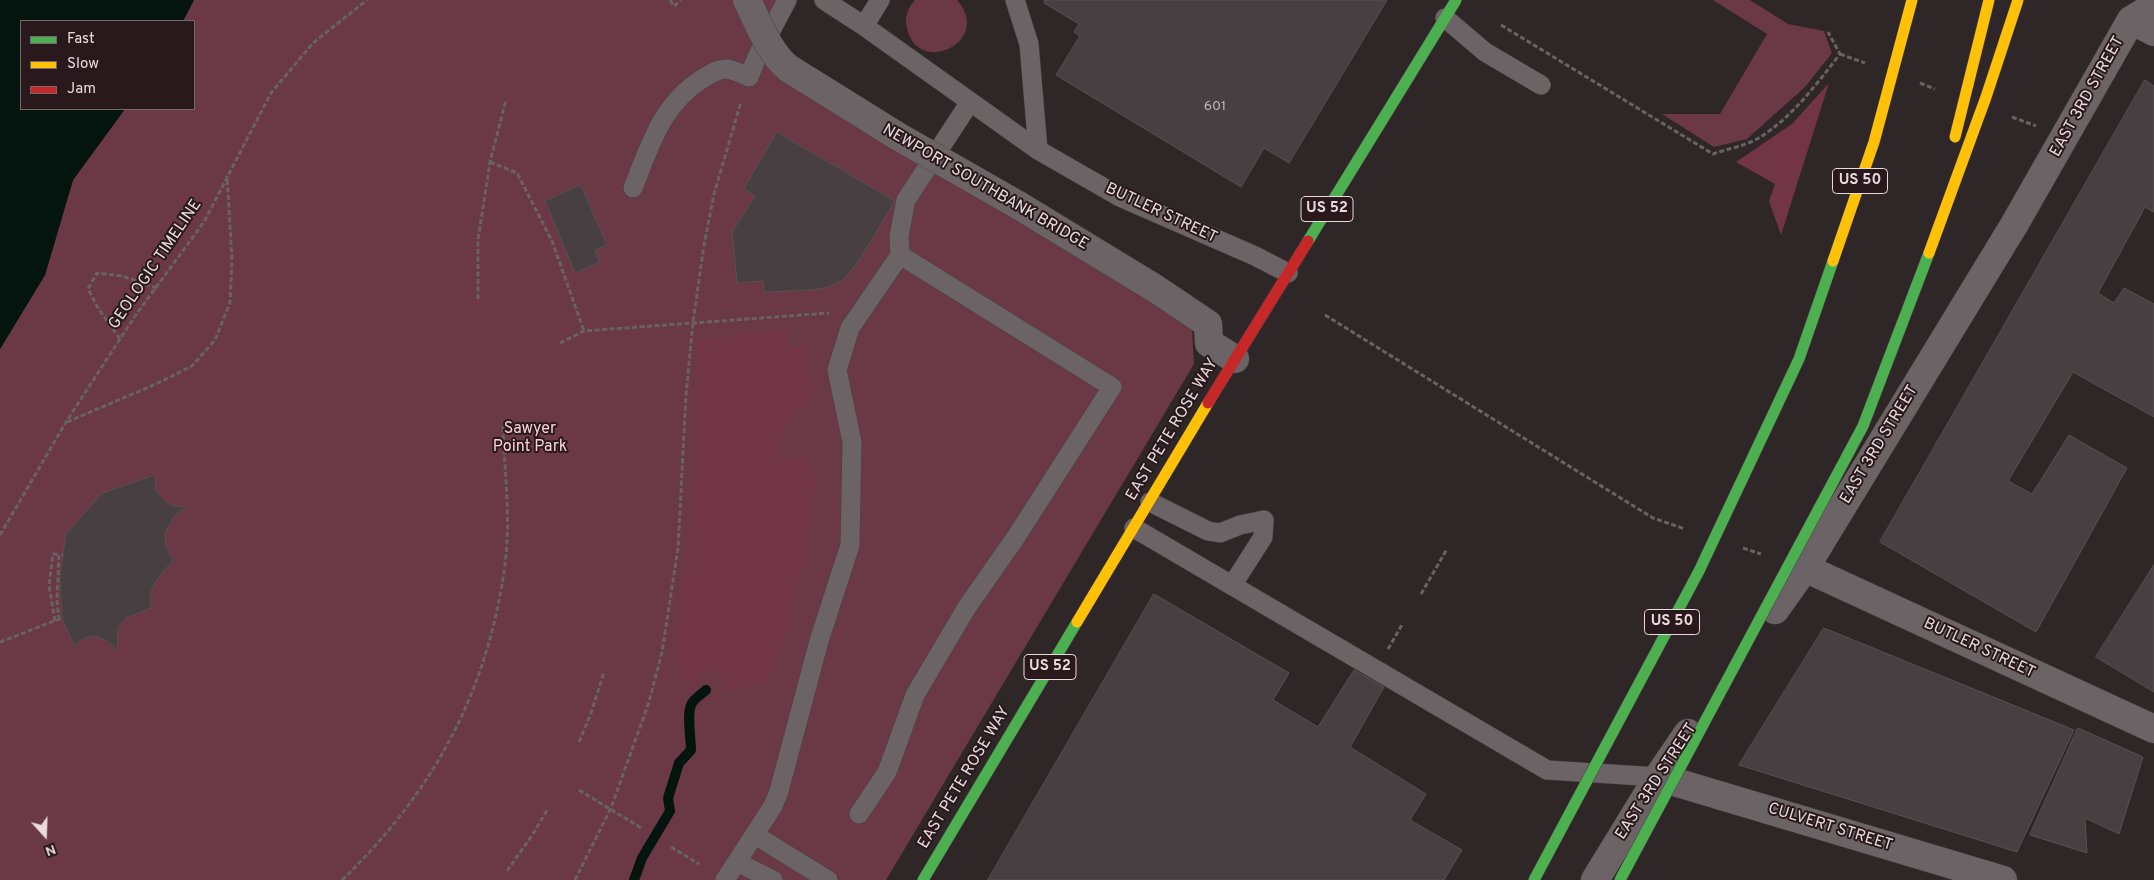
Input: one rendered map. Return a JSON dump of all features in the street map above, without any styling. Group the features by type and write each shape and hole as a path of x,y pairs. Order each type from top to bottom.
{"main road":[{"name":"EAST PETE ROSE WAY","path":"922,880 1235,359 1456,0"},
{"name":"US 50","path":"1534,880 1699,571 1799,360 1874,142 1912,0"},
{"path":"1929,253 1988,0"},
{"path":"1620,880 1863,426 1986,97 2018,0"}],"street":[{"name":"NEWPORT SOUTHBANK BRIDGE","path":"746,0 771,49 778,60 788,68 899,138 1018,205 1163,294 1208,324 1209,343 1235,359"},
{"name":"EAST 3RD STREET","path":"1595,880 1658,777 1805,568 2143,14"},
{"name":"BUTLER STREET","path":"1805,568 2154,729"},
{"name":"CULVERT STREET","path":"1658,777 2003,880"}],"lane":[{"path":"633,188 658,126 676,101 710,74 726,69 749,77 757,57 787,0"},
{"name":"BUTLER STREET","path":"824,0 864,26 1038,150 1120,197 1255,256 1288,273"},
{"path":"864,26 880,0"},
{"path":"1015,0 1029,44 1038,150"},
{"path":"1445,18 1485,52 1541,85"},
{"path":"726,880 773,806 779,791 819,641 850,545 852,442 837,370 850,328 900,255 899,236 906,200 970,102"},
{"path":"859,814 887,772 915,695 968,607 1021,529 1112,387 900,255"},
{"path":"1150,502 1208,532 1220,533 1240,525 1264,520 1263,537 1232,584"},
{"path":"1134,528 1547,770 1658,777"},
{"path":"755,835 828,880"},
{"path":"737,862 773,880"}],"path":[{"name":"GEOLOGIC TIMELINE","path":"0,535 66,422 120,339 204,222 271,94 313,43 367,0"},
{"path":"670,0 674,6 681,0"},
{"path":"1501,25 1713,154 1756,140 1793,112 1840,54 1828,32"},
{"path":"575,880 611,808 649,702 662,652 678,548 686,395 693,322 704,246 714,194 749,77"},
{"path":"478,299 478,240 490,162 506,100"},
{"path":"490,162 517,173 552,241 584,331"},
{"path":"66,422 156,384 192,366 216,340 230,304 232,259 227,176"},
{"path":"120,339 98,308 88,289 97,273 122,276 157,288"},
{"path":"560,343 584,331 831,313"},
{"path":"1325,315 1653,518 1691,530"},
{"path":"342,880 381,839 437,765 453,737 481,671 500,598 507,542 508,505 503,426"},
{"path":"1738,546 1805,568"},
{"path":"1421,594 1447,549"},
{"path":"53,554 61,555 57,601 59,620 49,586 53,554"},
{"path":"0,642 59,620"},
{"path":"1384,656 1404,623"},
{"path":"579,742 591,713 604,672"},
{"path":"579,790 644,829"},
{"path":"507,871 534,834 547,810"},
{"path":"671,847 699,864"}],"green space":[{"name":"Sawyer Point Park","path":"194,0 787,0 757,56 1191,311 1194,364 886,880 0,880 0,349 45,275 73,180 124,110 195,110 195,20 184,20"},
{"path":"915,0 957,0 966,15 966,29 960,40 950,48 937,52 925,50 914,43 907,28 906,17 910,6"},
{"path":"1713,0 1750,0 1788,24 1824,31 1832,53 1805,87 1747,139 1714,147 1662,114 1720,114 1767,34"}],"shaded area":[{"path":"0,0 194,0 184,20 20,20 20,110 124,110 73,180 45,275 0,349"},
{"path":"1829,83 1781,235 1769,201 1775,184 1736,162 1792,124"},
{"path":"786,329 788,344 807,351 808,370 815,391 784,428 777,453 810,464 817,478 805,556 779,659 763,683 726,691 723,679 715,672 702,673 693,680 683,677 677,663 679,628 698,460 698,340"}],"building":[{"path":"1045,0 1387,0 1289,163 1264,148 1241,187 1056,75 1080,36 1074,32 1079,24 1044,3"},
{"path":"2145,80 2154,86 2154,212 2145,207 2098,293 2114,303 2124,288 2154,304 2154,417 2073,372 2008,481 2032,494 2069,435 2127,468 2036,632 1880,542"},
{"path":"777,132 895,201 858,262 844,279 829,287 811,290 764,292 763,281 737,283 732,232 755,196 744,189"},
{"path":"581,185 607,245 595,250 600,262 575,273 545,201"},
{"path":"155,475 156,490 165,501 174,506 186,507 174,517 165,533 166,547 173,560 156,581 150,595 151,608 126,618 118,627 117,650 107,641 95,636 84,638 74,646 62,618 60,577 66,534 101,494"},
{"path":"2154,565 2154,692 2096,657"},
{"path":"1154,594 1289,673 1273,700 1318,727 1354,670 1384,687 1350,747 1426,794 1410,820 1462,850 1444,880 988,880"},
{"path":"1824,628 2074,730 2017,852 1739,765"},
{"path":"2078,728 2143,757 2119,834 2085,818 2087,853 2030,835"}],"waterway":[{"path":"634,880 642,858 670,811 668,798 679,763 691,750 690,707 693,701 706,690"}],"traffic: fast":[{"path":"1308,241 1456,0"},
{"path":"1863,426 1929,253"},
{"path":"1534,880 1699,571 1799,359 1833,261"},
{"path":"1620,880 1863,426"},
{"path":"923,880 1077,622"}],"traffic: slow":[{"path":"1833,261 1874,142 1912,0"},
{"path":"1955,137 1989,0"},
{"path":"1929,253 1986,97 2018,0"},
{"path":"1077,622 1208,403"}],"traffic: jam":[{"path":"1208,403 1308,241"}]}
